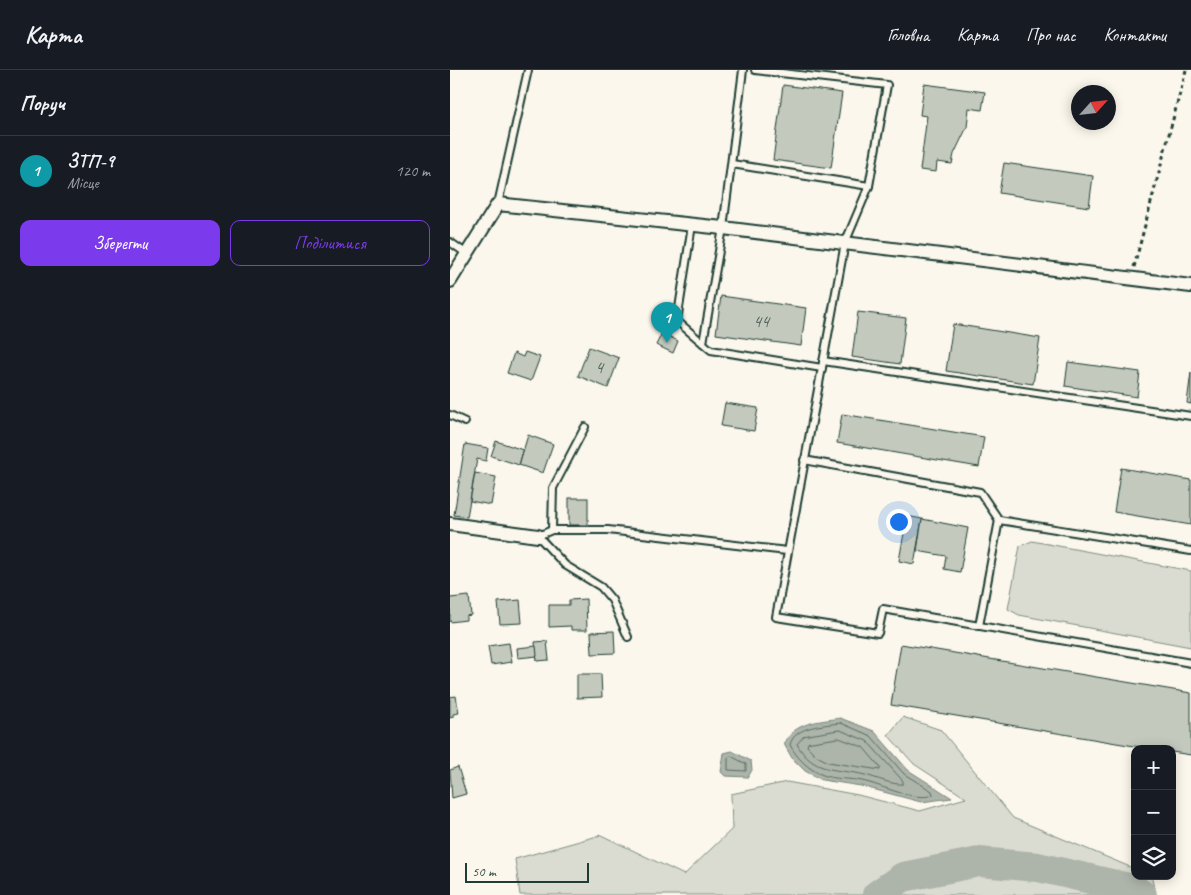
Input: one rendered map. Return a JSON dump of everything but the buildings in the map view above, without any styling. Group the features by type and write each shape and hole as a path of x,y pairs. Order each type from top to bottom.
{"street":[{"path":"450,281 498,204 723,228 1130,280 1191,286"},
{"path":"450,524 538,536"}],"lane":[{"path":"498,204 528,70"},
{"path":"703,343 723,228 743,70"},
{"path":"755,70 887,85 869,186 845,244 776,617 878,633 883,609 1191,662"},
{"path":"732,164 869,186"},
{"path":"692,225 677,321 711,350 1191,416"},
{"path":"450,242 467,254"},
{"path":"450,415 465,422"},
{"path":"552,530 553,488 585,427"},
{"path":"804,460 980,492 999,520 979,626"},
{"path":"999,520 1191,551"},
{"path":"628,637 612,600 601,588 565,565 538,536 552,530 608,530 787,551"}],"path":[{"path":"1130,280 1186,70"}],"shaded area":[{"path":"1032,541 1191,571 1191,647 1019,615 1008,609 1020,546"},
{"path":"903,717 941,730 1013,818 1131,867 1131,880 1152,880 1156,895 520,895 515,859 601,835 684,875 732,829 731,794 787,782 858,795 920,811 966,798 914,764 888,735"}],"water":[{"path":"840,718 874,731 908,770 952,798 921,802 861,786 822,780 805,771 792,758 784,744 789,736 794,731 808,724"},
{"path":"732,751 751,761 752,770 748,777 725,776 721,772 724,753"}],"waterway":[{"path":"877,895 903,877 979,862 1038,867 1134,889 1142,895"}],"place":[{"name":"ЗТП-9","path":"667,343"}]}
